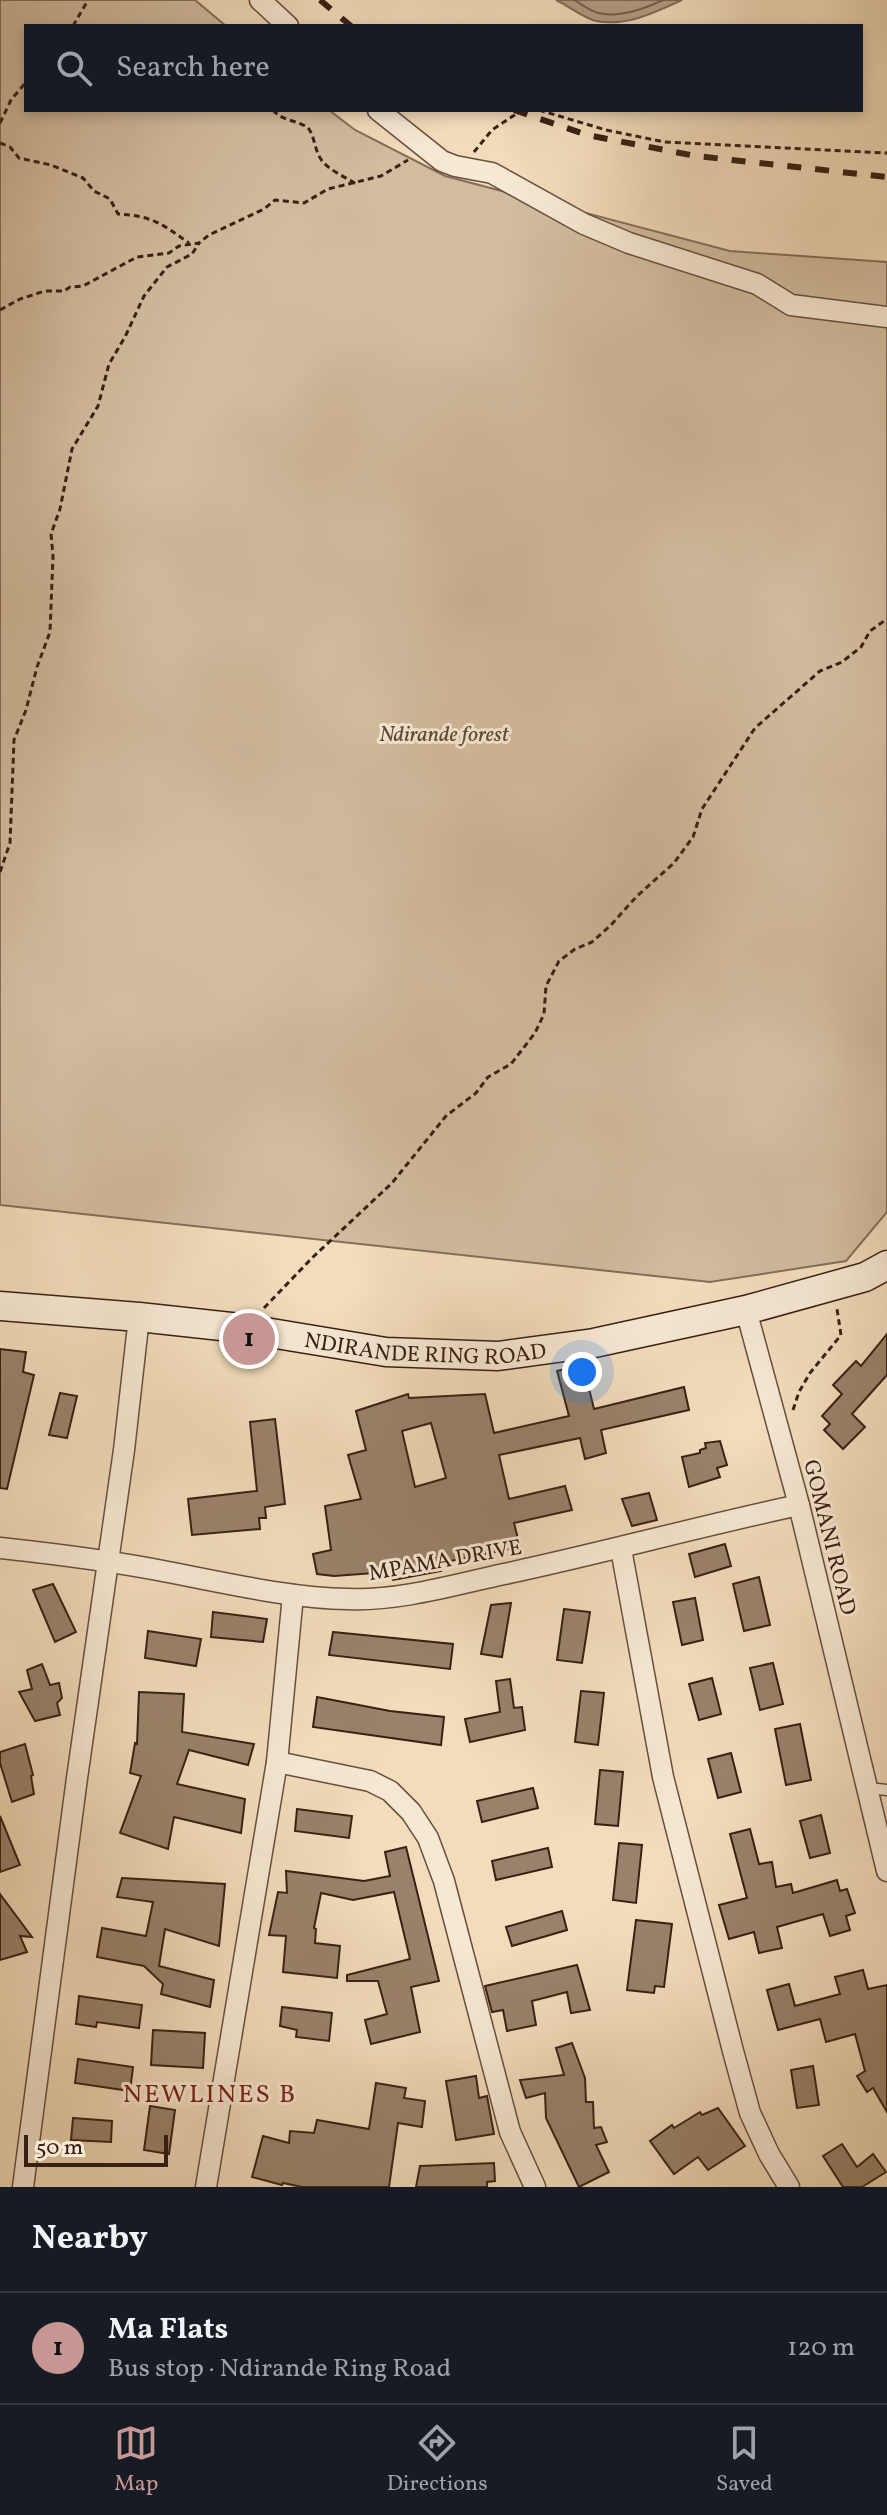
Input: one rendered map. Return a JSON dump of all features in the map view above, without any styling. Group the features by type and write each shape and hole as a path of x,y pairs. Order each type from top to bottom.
{"street":[{"path":"260,0 286,24"},
{"path":"381,112 442,161 492,173 547,205 629,243 757,284 791,305 887,317"},
{"name":"NDIRANDE RING ROAD","path":"0,1306 240,1328 386,1352 498,1356 594,1343 746,1310 865,1277 887,1265"},
{"name":"GOMANI ROAD","path":"746,1310 878,1789 887,1871"},
{"path":"23,2187 139,1317"},
{"name":"MPAMA DRIVE","path":"0,1548 108,1560 293,1595 349,1600 395,1597 621,1549 735,1518 799,1505"},
{"path":"621,1549 663,1777 733,2051 750,2113 789,2187"},
{"path":"206,2187 277,1762 293,1595"},
{"path":"277,1762 370,1781 390,1791 411,1812 428,1838 444,1881 510,2132 535,2187"}],"path":[{"path":"74,24 88,0"},
{"path":"0,123 11,100 24,84"},
{"path":"275,112 307,127 313,134 314,149 324,164 356,184"},
{"path":"466,167 476,148 492,130 519,112"},
{"path":"546,112 606,130 665,142 887,153"},
{"path":"0,143 10,147 19,158 51,165 83,178 94,191 110,199 118,214 143,215 160,222 189,243"},
{"path":"0,872 10,843 14,740 33,692 37,667 50,632 51,534 60,509 72,449 98,406 109,364 144,296 167,267 192,254 209,235 264,209 275,200 304,203 328,189 381,176 416,156 442,161"},
{"path":"0,310 45,291 64,291 83,286 137,257 169,253 179,246 199,243"},
{"path":"240,1328 268,1305 312,1258 382,1194 446,1116 476,1093 488,1077 511,1064 535,1033 544,1014 546,986 559,961 575,949 592,942 674,863 693,837 702,809 755,728 820,671 842,662 861,647 870,631 887,619"},
{"path":"783,1444 799,1392 815,1366 841,1335 831,1286"}],"green space":[{"name":"Ndirande forest","path":"0,0 195,0 224,24 24,24 24,112 332,112 355,130 445,176 730,251 887,262 887,1212 846,1261 710,1282 0,1205"}],"water":[{"path":"556,0 682,0 640,17 607,22 581,15"}],"building":[{"path":"887,1334 887,1375 852,1414 865,1427 843,1449 824,1430 830,1424 822,1416 842,1394 833,1385 856,1361 861,1366"},
{"path":"0,1349 26,1352 23,1372 34,1375 7,1489 0,1488"},
{"path":"583,1364 594,1409 684,1387 689,1410 601,1430 606,1453 585,1459 580,1438 499,1455 509,1499 565,1486 572,1510 514,1523 520,1547 440,1563 441,1571 393,1580 388,1572 334,1576 317,1574 313,1554 331,1550 325,1506 361,1499 348,1455 366,1450 356,1411 408,1394 409,1398 485,1394 494,1433 569,1416 557,1371","holes":["431,1423 446,1478 415,1487 402,1431"]},
{"path":"60,1393 77,1396 67,1438 49,1435"},
{"path":"275,1419 285,1504 265,1507 266,1518 259,1518 260,1529 192,1535 188,1499 257,1491 250,1422"},
{"path":"720,1441 727,1465 717,1468 720,1477 689,1487 682,1457 700,1453 706,1448 705,1443"},
{"path":"649,1493 657,1520 632,1526 622,1499"},
{"path":"725,1544 731,1566 695,1577 689,1554"},
{"path":"759,1577 770,1625 744,1631 733,1584"},
{"path":"53,1584 76,1632 55,1642 33,1590"},
{"path":"695,1598 703,1640 682,1645 673,1602"},
{"path":"511,1603 502,1657 481,1654 491,1605"},
{"path":"564,1609 590,1612 582,1663 557,1660"},
{"path":"213,1612 267,1619 263,1642 211,1637"},
{"path":"148,1631 201,1639 196,1666 145,1658"},
{"path":"333,1632 453,1644 450,1669 329,1655"},
{"path":"773,1663 783,1704 760,1710 750,1668"},
{"path":"42,1664 50,1685 59,1683 62,1698 57,1703 60,1715 35,1721 19,1692 32,1689 27,1670"},
{"path":"712,1678 721,1714 699,1720 689,1684"},
{"path":"510,1679 514,1708 522,1707 525,1730 470,1742 465,1719 500,1712 496,1681"},
{"path":"581,1691 604,1693 598,1745 575,1742"},
{"path":"139,1692 184,1694 182,1732 254,1744 248,1765 189,1750 177,1784 245,1799 241,1833 174,1817 168,1849 120,1833 141,1776 130,1773 137,1744"},
{"path":"317,1697 390,1711 444,1717 441,1745 313,1727"},
{"path":"800,1724 811,1780 786,1785 775,1729"},
{"path":"25,1744 34,1794 12,1802 0,1763 0,1752"},
{"path":"731,1753 741,1792 718,1798 708,1759"},
{"path":"600,1770 623,1772 618,1826 595,1824"},
{"path":"533,1788 538,1808 482,1822 477,1801"},
{"path":"297,1809 352,1816 349,1838 295,1831"},
{"path":"821,1815 830,1853 810,1858 800,1821"},
{"path":"0,1816 20,1865 0,1872"},
{"path":"750,1829 759,1864 772,1862 776,1887 791,1884 793,1893 837,1880 840,1891 847,1889 855,1913 846,1916 850,1930 830,1936 823,1914 777,1927 782,1948 759,1953 754,1932 729,1939 719,1905 747,1898 730,1834"},
{"path":"619,1843 642,1845 636,1903 613,1900"},
{"path":"406,1847 439,1981 411,1987 420,2032 371,2044 365,2020 387,2014 378,1981 347,1981 347,1975 410,1959 394,1892 353,1900 321,1893 314,1928 315,1943 340,1946 337,1978 283,1972 286,1936 269,1935 278,1892 287,1893 286,1871 364,1881 390,1876 385,1852"},
{"path":"548,1848 552,1867 496,1880 492,1861"},
{"path":"122,1878 225,1884 219,1946 165,1929 159,1966 214,1980 210,2007 161,1994 163,1984 144,1966 97,1957 102,1928 146,1936 153,1902 117,1897"},
{"path":"0,1894 32,1937 20,1936 27,1952 0,1960"},
{"path":"562,1911 567,1930 512,1946 506,1927"},
{"path":"636,1920 672,1924 664,1987 655,1986 654,1993 627,1990"},
{"path":"577,1965 590,2010 571,2013 567,1992 532,2001 536,2025 507,2031 503,2010 492,2012 485,1986"},
{"path":"863,1970 868,1989 887,1985 887,2112 873,2088 867,2092 857,2076 865,2071 855,2034 826,2042 820,2019 778,2030 767,1990 789,1984 795,2006 840,1994 835,1977"},
{"path":"79,1996 142,2005 139,2028 97,2022 96,2027 76,2024"},
{"path":"282,2007 332,2013 329,2041 296,2037 297,2030 280,2026"},
{"path":"153,2030 205,2033 203,2068 151,2065"},
{"path":"572,2043 585,2078 586,2102 593,2102 594,2128 601,2127 607,2142 596,2145 609,2172 579,2187 546,2118 545,2093 526,2098 520,2080 564,2075 556,2048"},
{"path":"78,2059 133,2067 130,2091 75,2083"},
{"path":"813,2066 819,2105 797,2108 791,2070"},
{"path":"476,2076 479,2098 487,2096 494,2134 456,2140 446,2081"},
{"path":"376,2083 406,2088 404,2098 425,2101 422,2127 398,2123 389,2187 302,2187 252,2177 263,2136 289,2143 290,2131 314,2133 317,2120 369,2129"},
{"path":"150,2106 175,2110 169,2154 144,2150"},
{"path":"718,2108 745,2146 708,2170 698,2157 674,2174 650,2141 672,2125 674,2128 700,2112 702,2115"},
{"path":"73,2118 112,2121 111,2142 71,2140"},
{"path":"842,2144 857,2167 873,2154 886,2172 862,2187 843,2187 823,2156"},
{"path":"494,2163 495,2181 487,2182 487,2187 416,2187 420,2166"}],"railway":[{"path":"320,0 349,24"},
{"path":"520,112 587,135 696,156 887,177"}],"place":[{"name":"Ma Flats","path":"249,1339"}],"district":[{"name":"NEWLINES B","path":"210,2093"}]}
